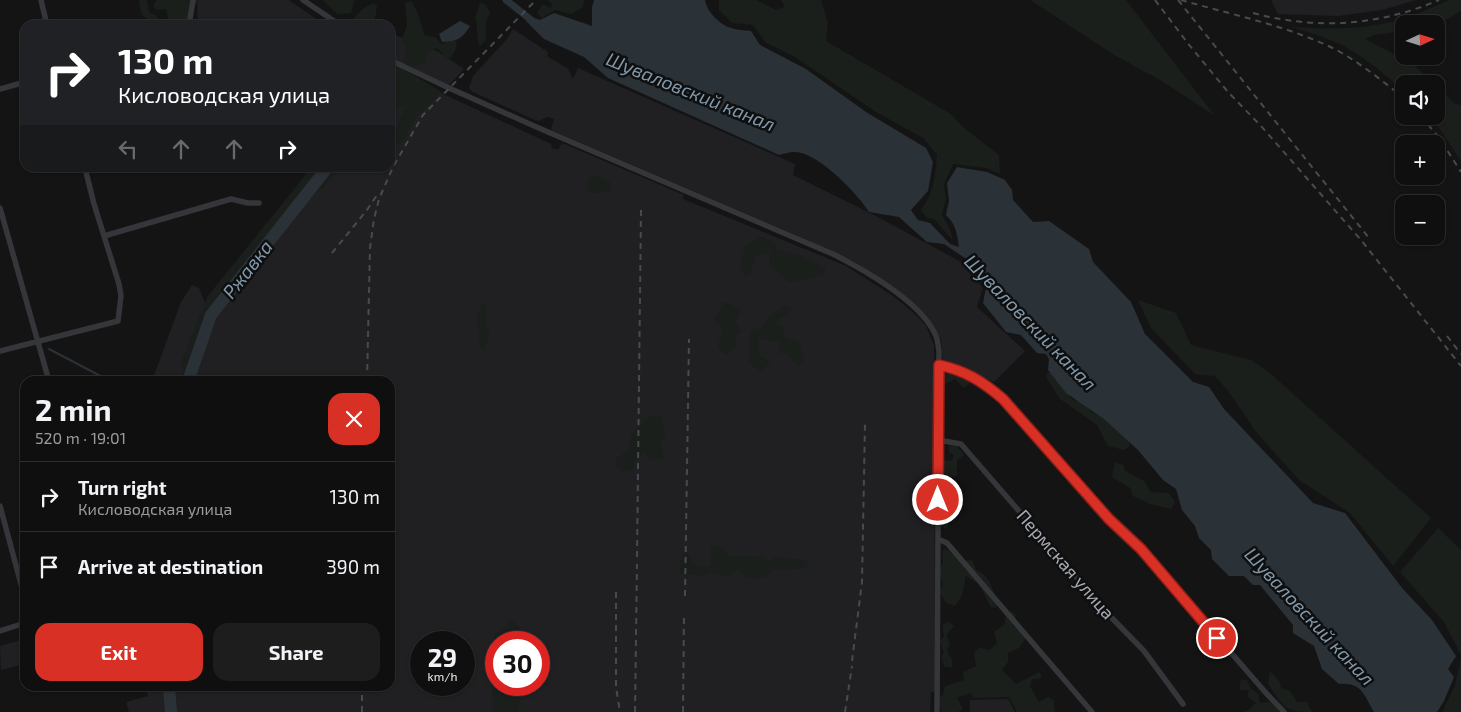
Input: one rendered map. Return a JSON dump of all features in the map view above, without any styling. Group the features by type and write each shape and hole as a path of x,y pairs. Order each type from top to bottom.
{"street":[{"path":"41,0 46,20"},
{"path":"190,20 193,0"},
{"path":"303,0 333,20"},
{"path":"395,64 541,129 835,254 867,272 896,293 925,318 937,337 939,365 937,712"},
{"path":"0,89 20,83"},
{"path":"0,351 118,321 121,296 119,284 86,172"},
{"path":"104,236 231,199 248,203 259,203"},
{"path":"0,208 48,376"},
{"path":"939,365 956,369 982,381 1003,399 1109,519 1141,549 1260,687 1284,712"},
{"name":"Пермская улица","path":"938,440 962,444 1109,615 1144,651 1183,704"},
{"path":"0,506 20,581"},
{"path":"938,539 947,543 1092,712"},
{"path":"0,631 20,625"}],"shaded area":[{"path":"140,0 147,0 149,12 157,16 158,20 148,20 142,15"},
{"path":"157,0 201,0 201,2 191,7 189,17 186,20 168,20 166,9 157,10 153,6"},
{"path":"198,0 289,0 318,20 198,20"},
{"path":"323,0 353,0 354,2 351,13 337,14"},
{"path":"548,0 585,0 582,8 571,14 555,10 542,18 537,13 543,4 551,8 552,4"},
{"path":"719,0 756,0 776,10 785,7 781,0 821,0 828,23 826,41 951,114 963,127 999,155 1000,174 986,168 953,164 944,185 946,199 942,214 951,232 953,241 935,220 926,217 921,210 931,190 937,155 923,138 876,112 795,57 765,42 753,25 732,23 719,10"},
{"path":"1030,0 1126,0 1215,116 1160,80 1116,56"},
{"path":"1271,0 1416,0 1382,10 1338,16 1278,14"},
{"path":"1449,0 1461,0 1461,11 1445,20 1445,15 1413,15"},
{"path":"411,1 419,17 424,35 435,37 442,44 453,39 457,42 451,58 446,58 437,48 426,53 427,61 411,68 403,61 407,51 402,40 407,25 405,3"},
{"path":"373,3 377,6 375,20 353,20 361,10"},
{"path":"480,3 485,4 490,13 486,21 486,40 480,46 475,18"},
{"path":"1395,21 1395,32 1374,35 1365,39 1395,55 1395,65 1413,65 1425,75 1395,75 1395,83 1377,68 1350,50 1321,36 1291,27 1343,28"},
{"path":"513,29 548,52 547,56 568,69 573,79 578,68 795,164 793,175 876,216 961,262 983,288 977,307 1025,351 994,382 943,361 941,340 933,326 899,292 856,263 789,232 551,130 554,119 547,117 539,121 535,120 473,92 469,88 473,76 507,39"},
{"path":"395,35 437,51 464,69 449,85 395,59"},
{"path":"398,66 442,92 416,117 403,141 397,146 395,143 395,132 406,106 403,105 395,111 395,67"},
{"path":"395,70 551,144 552,148 558,150 562,143 684,195 683,199 846,266 893,296 917,316 926,326 934,345 935,692 931,692 930,712 129,712 126,702 148,696 147,691 395,691 395,376 154,376 181,302 192,285 199,288 205,303 311,172 395,172"},
{"path":"1445,94 1455,104 1461,105 1461,161 1437,125 1445,125"},
{"path":"308,172 335,172 323,189 304,199 245,272 209,311 193,366 183,375 182,360 207,297"},
{"path":"596,176 610,182 611,189 609,192 590,193 587,188 589,178"},
{"path":"761,237 775,242 776,249 800,255 826,269 824,275 789,282 769,264 770,252 755,257 750,276 744,276 740,267 745,246"},
{"path":"1138,300 1176,313 1191,345 1251,360 1269,372 1431,518 1393,566 1350,513 1299,480 1256,432 1229,392 1215,376 1195,374 1151,328"},
{"path":"724,302 741,309 736,321 741,332 734,336 737,346 725,355 718,346 723,328 714,320"},
{"path":"482,304 487,306 485,323 490,333 484,350 479,345 478,315"},
{"path":"785,306 792,308 789,314 772,323 784,328 784,337 799,342 805,359 798,366 787,354 777,352 781,342 758,339 760,356 770,361 762,372 749,363 750,331 762,327 770,315"},
{"path":"961,369 983,383 990,384 994,389 985,393 972,382 963,388 955,379 945,384 942,377 949,371 953,376"},
{"path":"1047,373 1052,373 1072,399 1085,404 1091,412 1102,416 1129,441 1129,447 1124,450 1108,446 1097,425 1060,399 1046,377"},
{"path":"651,415 661,417 666,436 660,441 664,458 650,460 645,452 634,461 634,469 622,472 616,466 616,459 628,451 631,435"},
{"path":"948,446 957,446 964,455 957,460 957,475 945,480 948,494 946,504 943,507 947,512 948,526 945,529 941,524 941,482 944,460 951,461 954,455 949,452"},
{"path":"1115,462 1123,465 1125,471 1144,481 1151,492 1169,493 1175,502 1171,509 1150,504 1133,496 1130,488 1112,477"},
{"path":"1438,528 1461,550 1461,655 1444,622 1400,572"},
{"path":"710,546 721,546 729,556 762,556 769,561 777,557 807,560 808,566 795,570 773,570 765,578 747,579 739,569 727,576 710,572 701,576 679,573 682,553 688,553 696,566 711,567"},
{"path":"945,549 961,555 965,561 972,560 976,570 988,580 999,601 996,608 991,607 978,583 966,576 962,595 955,606 946,603 940,592 943,583 940,567 943,562 942,551"},
{"path":"1011,611 1016,615 1012,626 1024,630 1028,635 1019,648 1008,653 1008,662 1002,670 1016,684 1039,672 1042,675 1039,679 1032,679 1030,686 1039,702 1048,697 1054,700 1054,710 1056,712 1017,712 1009,697 974,698 970,693 957,698 963,709 958,712 941,712 939,698 943,695 945,686 964,680 963,672 976,666 974,653 979,648 990,650 997,643 994,632 1005,624 1005,618"},
{"path":"510,619 521,631 503,631"},
{"path":"948,622 954,626 947,634 950,645 947,650 952,660 952,667 945,667 941,656 944,653 940,642 944,636 942,625"},
{"path":"20,640 20,665 1,670 0,646"},
{"path":"1461,657 1461,712 1442,712 1455,686"},
{"path":"1270,671 1280,682 1281,688 1290,691 1297,702 1307,702 1312,712 1295,711 1281,703 1268,684"},
{"path":"1241,680 1247,680 1251,689 1258,694 1260,703 1270,702 1280,712 1242,712 1248,710 1256,703 1247,696 1249,690 1239,690"},
{"path":"492,696 520,696 519,712 493,711"},
{"path":"1008,699 1015,712 970,712 970,700"}],"water":[{"path":"594,0 705,0 711,13 722,24 733,29 751,31 760,45 806,69 866,112 926,148 933,162 928,191 911,210 918,220 930,223 950,244 959,247 954,226 946,215 949,201 947,183 957,167 987,172 1005,180 1012,190 1013,200 1033,222 1049,221 1089,249 1093,262 1131,302 1145,334 1193,382 1209,387 1224,409 1313,503 1345,513 1402,588 1432,620 1456,656 1448,669 1454,677 1437,712 1374,712 1365,695 1358,687 1339,684 1322,669 1314,646 1293,633 1293,625 1260,585 1253,585 1244,576 1229,576 1212,559 1211,550 1199,538 1195,526 1182,510 1176,489 1163,480 1138,450 1104,419 1066,393 1048,370 1049,359 1046,354 1037,353 1021,335 1006,332 983,303 986,288 973,274 968,260 944,244 927,242 899,217 869,212 856,195 836,175 814,158 794,152 779,155 608,78 584,57 544,39 526,21 528,16 540,20 554,13 592,26"},
{"path":"460,21 470,26 464,34 456,40 442,42 439,34"}],"waterway":[{"name":"Шуваловский канал","path":"506,0 535,23"},
{"name":"Ржавка","path":"190,376 211,315 324,172"},
{"path":"49,349 100,376"},
{"name":"Ржавка","path":"169,691 171,712"}],"railway":[{"path":"395,164 423,115 536,0"},
{"path":"1155,0 1228,92 1261,126 1361,240 1461,366"},
{"path":"1178,0 1369,238"},
{"path":"1181,0 1267,24 1329,46 1352,59 1395,91"},
{"path":"1253,13 1300,22 1347,23 1393,15 1439,0"},
{"path":"1428,125 1440,139 1461,172"},
{"path":"367,376 370,248 379,199 391,172"},
{"path":"332,253 377,195"},
{"path":"637,557 641,210"},
{"path":"1447,336 1461,354"},
{"path":"685,596 689,339"},
{"path":"852,661 862,582 865,423"},
{"path":"635,712 637,564"},
{"path":"616,592 616,687 620,712"},
{"path":"683,712 684,614"},
{"path":"845,712 852,666"},
{"path":"362,691 362,712"}],"route":[{"path":"938,500 939,365 956,369 982,381 1003,399 1109,519 1141,549 1217,638"}]}
